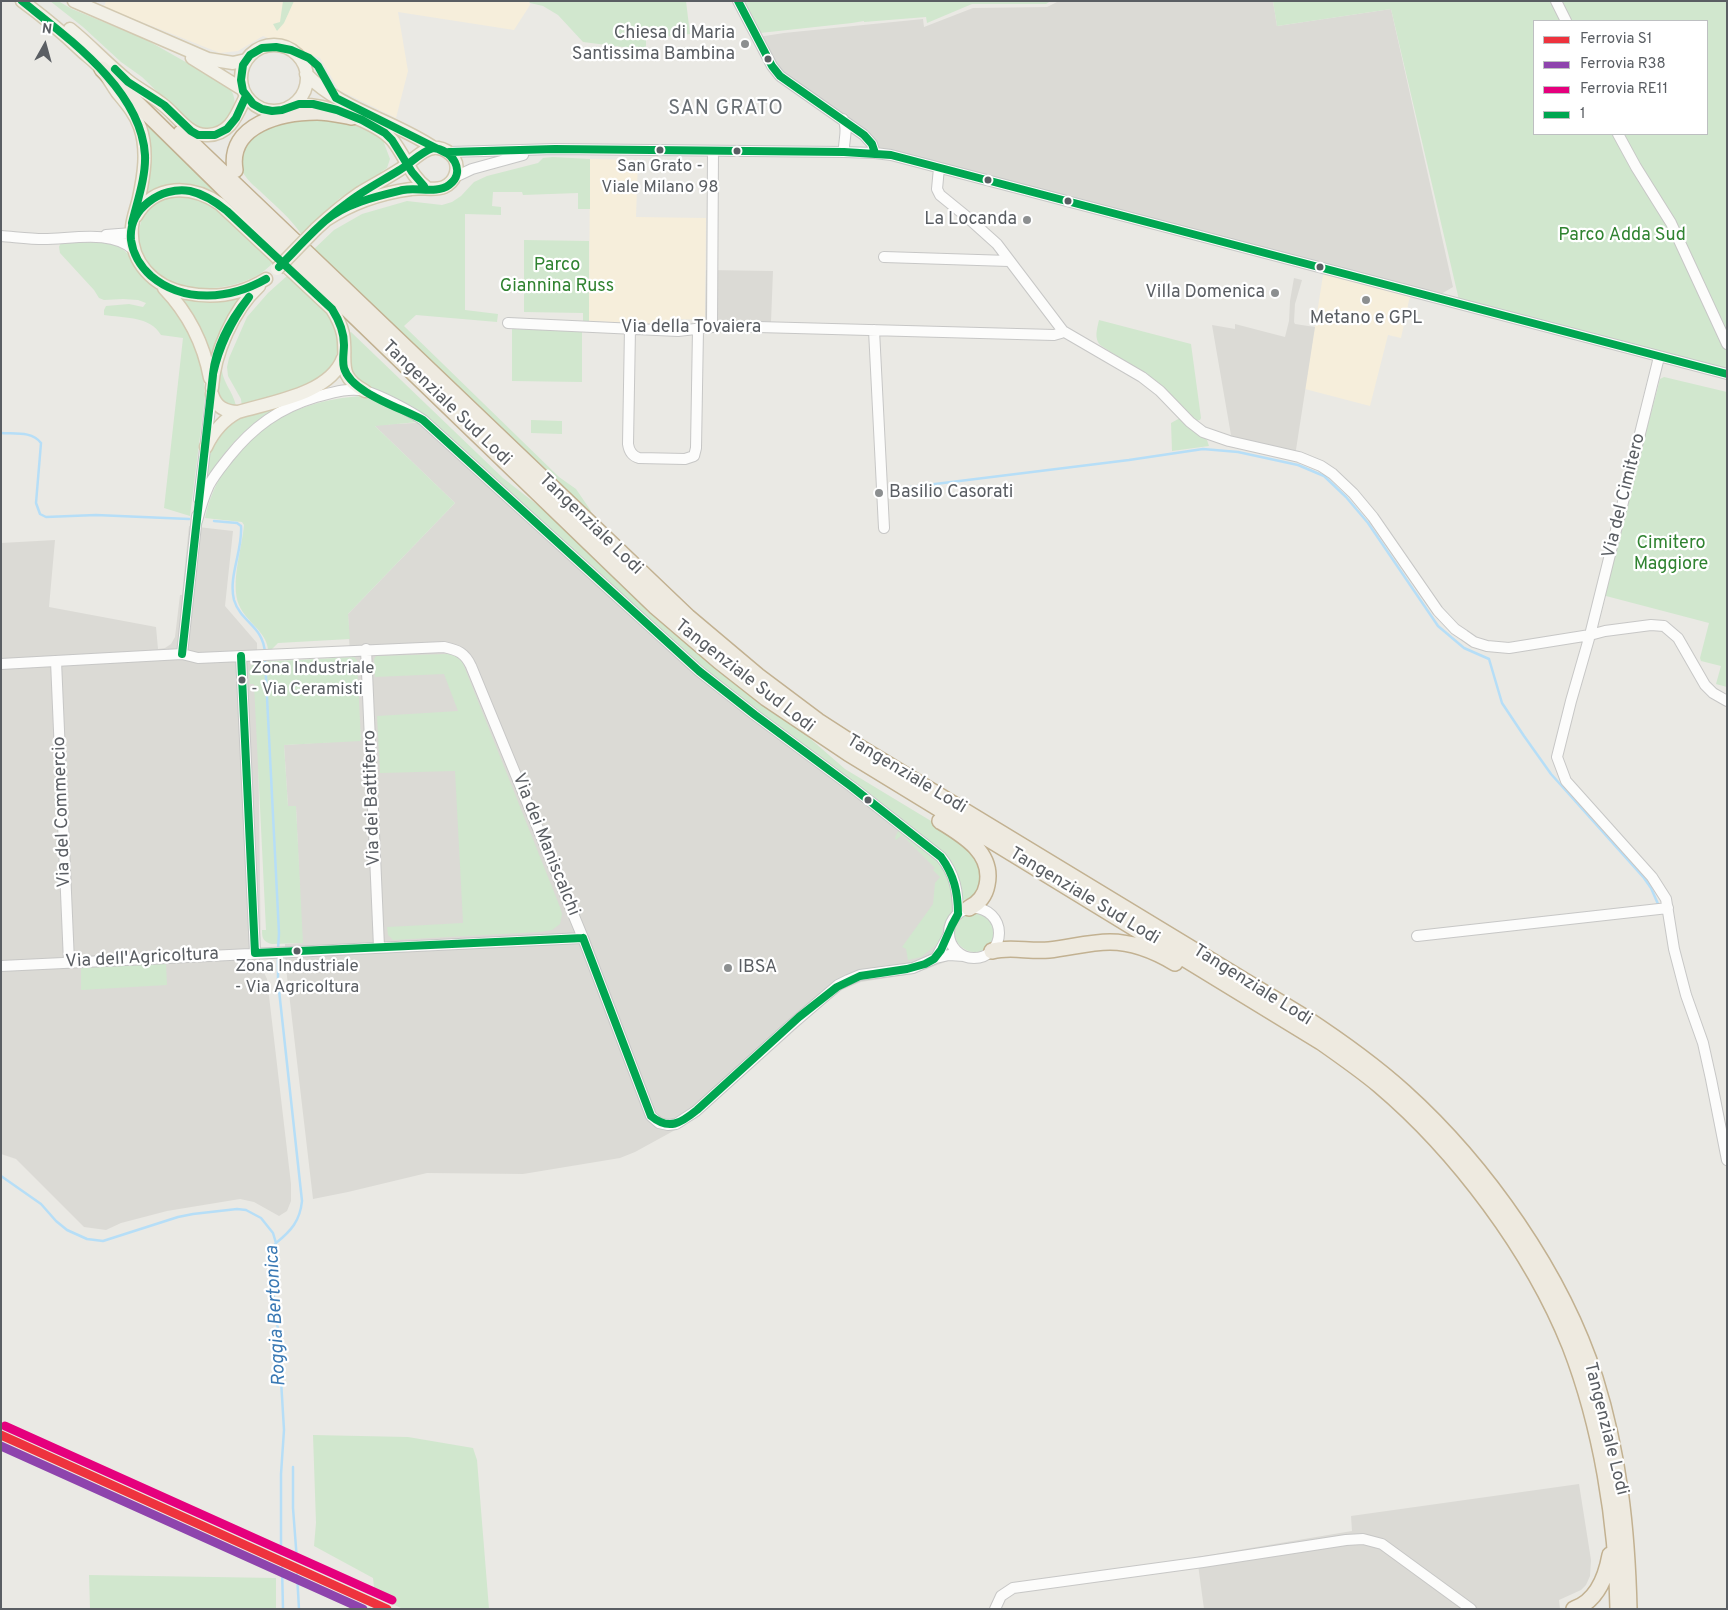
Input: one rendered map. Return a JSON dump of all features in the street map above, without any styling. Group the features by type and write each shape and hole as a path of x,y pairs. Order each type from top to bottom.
{"highway":[{"name":"Tangenziale Sud Lodi","path":"102,69 283,247 656,606 748,685 817,734 1283,1017 1379,1085 1402,1107 1450,1156 1517,1245 1556,1314 1570,1346 1600,1450 1613,1536 1618,1609"},
{"name":"Tangenziale Lodi","path":"128,82 666,597 758,676 818,721 849,741 1304,1017 1374,1067 1425,1112 1466,1156 1516,1223 1550,1278 1577,1331 1602,1403 1622,1496 1627,1546 1629,1609"},
{"path":"267,216 256,194 236,174 231,157 235,139 241,128 268,111"},
{"path":"235,170 234,156 240,139 252,128 264,122 308,113 331,113 352,117"},
{"path":"332,309 471,443 500,463 510,466"},
{"path":"817,734 831,750 852,767 952,829 976,847 987,866 988,882 983,896 976,905 964,911"},
{"path":"992,951 1008,948 1049,950 1109,942 1139,947 1163,956 1240,1002 1283,1017"},
{"path":"1574,1609 1593,1598 1606,1573 1613,1536"}],"main road":[{"name":"Tangenziale Sud Lodi","path":"22,1 68,38 102,69"},
{"name":"Tangenziale Lodi","path":"30,1 79,36 128,82"},
{"path":"74,1 165,41 218,61 233,63 246,60"},
{"path":"165,41 244,93"},
{"path":"294,105 304,91 306,74 303,62 289,49 280,46 259,49 246,60 240,79 244,93 251,103 259,108 277,112 294,105 313,104 352,117 383,131 392,140 422,184 428,188"},
{"path":"102,69 131,110 140,126 142,136 144,167 132,229 134,250 141,265 177,302 192,327 206,360 212,391 218,407 238,412"},
{"path":"306,74 336,98 412,135 434,148 449,152 456,164 455,177 446,187 408,189 379,196 344,209 321,225"},
{"path":"128,82 164,105 191,131 198,135 207,136 227,129 236,118 244,93"},
{"path":"212,391 214,367 220,349 243,304 321,225 360,193 434,148"},
{"path":"394,173 399,166 400,152"},
{"path":"416,176 415,165 422,154"},
{"path":"132,229 139,210 159,195 180,189 202,193 211,198 332,309 342,327 344,366 348,377 357,387 365,391"},
{"path":"157,282 174,290 205,296 248,289 266,279"},
{"path":"206,447 224,421 238,412 313,389 330,378 340,366 344,356"}],"street":[{"path":"738,1 777,73 870,140 875,153"},
{"path":"1556,1 1566,20"},
{"path":"843,120 846,124 844,152"},
{"path":"1619,135 1671,223 1727,344"},
{"path":"449,152 538,151 555,149 844,152 875,153 904,158 1727,374"},
{"path":"455,177 472,169 538,151"},
{"path":"712,327 713,151"},
{"path":"939,168 937,189 940,195 996,244 1063,331 1142,376 1203,432 1229,441 1299,457 1321,466 1342,482 1364,504 1445,619 1474,642 1487,646 1509,648 1605,631 1651,625 1664,626 1678,638 1706,686 1713,693 1727,701"},
{"path":"1,236 44,239 98,237 132,229"},
{"path":"98,237 127,244 134,250"},
{"path":"884,257 1010,261"},
{"name":"Via della Tovaiera","path":"508,323 678,330 712,327 1054,335 1063,331"},
{"path":"630,328 628,444 630,452 639,458 685,459 694,456 696,448 698,329"},
{"path":"874,330 884,528"},
{"name":"Via del Cimitero","path":"1660,357 1558,757 1566,781 1652,877 1666,899 1677,958 1711,1078 1727,1160"},
{"path":"196,521 204,498 217,472 239,444 265,420 286,408 316,397 347,390 365,391 407,410 423,420 699,671 852,787 940,857 952,872 964,911"},
{"path":"182,654 212,391"},
{"name":"Via dei Maniscalchi","path":"366,649 444,647 459,651 467,657 582,938 651,1116 659,1122 668,1125 676,1124 696,1111 783,1032 838,986 860,975 913,968 936,958"},
{"path":"1,664 182,654 198,658 366,649"},
{"name":"Via dei Battiferro","path":"366,649 379,948"},
{"path":"241,656 255,953"},
{"name":"Via del Commercio","path":"56,661 69,962"},
{"path":"1417,936 1668,908"},
{"path":"983,909 989,912 996,921 1000,934 992,951 979,958 964,956 936,958 949,934 952,922 964,911 983,909"},
{"path":"949,934 954,947 964,956"},
{"name":"Via dell'Agricoltura","path":"1,966 582,938"},
{"path":"995,1609 1001,1596 1013,1588 1363,1539 1382,1544 1471,1609"}],"shaded area":[{"path":"106,1 529,1 530,5 514,30 398,12 408,71 396,118 339,90 320,58 263,36 238,51 220,53 104,7"},
{"path":"1059,1 1273,1 1277,26 1391,9 1453,287 1429,301 876,151 781,75 758,37 923,19 924,27 973,8 1047,7"},
{"path":"590,159 638,160 636,217 706,218 705,317 702,320 679,319 678,325 589,321"},
{"path":"1324,269 1411,291 1401,338 1388,335 1370,406 1305,389"},
{"path":"706,270 773,271 771,322 702,320 705,317"},
{"path":"1294,278 1302,280 1295,304 1294,322 1295,324 1315,327 1295,456 1232,441 1212,325 1235,329 1235,324 1285,337 1289,321"},
{"path":"434,422 703,667 938,848 956,869 963,900 951,916 948,924 946,934 948,961 913,974 861,982 842,990 697,1118 635,1152 620,1158 523,1174 427,1173 313,1199 285,959 285,944 302,943 296,807 288,807 284,745 361,740 354,657 350,657 348,614 455,503 374,425"},
{"path":"189,526 233,531 225,606 257,643 261,966 267,979 291,1184 291,1201 287,1211 279,1216 254,1202 240,1199 167,1211 121,1223 106,1230 84,1227 16,1159 1,1154 1,543 55,540 49,607 156,627 158,649 165,648 171,644 175,637 180,595 182,595"},
{"path":"1579,1484 1591,1560 1590,1576 1586,1585 1581,1590 1559,1600 1560,1609 1204,1609 1197,1557 1352,1531 1351,1516"}],"green space":[{"path":"50,1 58,1 72,9 145,39 228,86 235,100 232,115 224,123 209,131 195,128 142,77 121,62 83,27"},
{"path":"283,1 294,1 284,23 277,31 273,24 280,22"},
{"path":"529,1 686,1 690,34 646,39 646,50 583,42 558,15 543,6 530,3"},
{"path":"744,1 1051,1 1046,4 972,4 927,23 926,17 864,21 760,33"},
{"name":"Parco Adda Sud","path":"1273,1 1727,1 1727,369 1459,300 1391,9 1277,26"},
{"path":"312,118 350,124 366,130 385,140 384,143 390,159 387,168 381,172 381,176 340,198 302,235 284,213 244,175 241,161 246,145 261,131 291,121"},
{"path":"148,125 221,196 220,198 199,187 182,184 145,198 145,126"},
{"path":"543,158 590,159 590,209 578,209 578,193 523,195 522,192 493,192 492,206 501,207 501,215 465,214 465,310 498,314 497,322 416,315 404,326 559,477 576,489 591,511 588,513 313,250 334,230 362,214 407,201 442,205 452,202 461,196 474,182 487,176 538,163"},
{"path":"171,195 206,200 275,261 254,277 224,287 195,288 169,280 157,272 145,258 139,240 139,231 143,216 151,205"},
{"name":"Parco Giannina Russ","path":"524,240 589,241 589,321 583,321 583,313 524,312"},
{"path":"97,241 122,249 130,256 136,268 167,296 178,310 195,345 202,370 205,396 190,516 164,508 183,338 161,335 150,324 143,321 104,315 106,306 129,304 143,307 146,303 138,300 104,300 99,298 60,253 59,247 61,242"},
{"path":"288,275 321,304 332,317 338,334 336,358 328,370 317,380 303,388 242,407 241,399 228,376 229,358 247,317 268,293"},
{"path":"245,295 212,360 179,297"},
{"path":"1099,320 1191,344 1200,420 1195,421 1143,373 1100,345 1097,336"},
{"path":"512,329 582,331 582,382 512,381"},
{"path":"351,332 503,478 558,521 732,680 806,735 845,769 936,824 969,848 979,860 984,884 974,898 963,900 956,869 938,848 703,667 426,415 410,405 366,387 350,373 349,334"},
{"path":"222,363 223,375 236,406 223,401 218,391"},
{"name":"Cimitero Maggiore","path":"1664,377 1727,392 1727,687 1716,684 1721,666 1701,661 1700,658 1709,623 1606,596 1604,592 1660,379"},
{"path":"363,396 418,422 375,426 455,503 348,614 350,639 278,643 272,649 268,649 264,637 242,611 237,596 236,576 244,525 242,522 205,518 214,491 227,467 243,446 262,429 284,416 309,406 335,399"},
{"path":"273,407 273,410 237,439 209,476 207,476 209,459 215,442 225,428 239,418"},
{"path":"1180,418 1207,440 1209,446 1172,451 1171,423"},
{"path":"531,420 562,421 562,434 531,433"},
{"path":"448,654 462,661 560,907 562,914 560,924 552,930 393,940 388,935 387,927 463,923 455,771 380,773 377,716 458,711 444,674 375,677 374,659 376,656"},
{"path":"354,657 357,660 361,741 284,745 288,806 296,806 303,943 272,944 264,939 262,933 262,930 266,930 254,684 250,684 250,668 257,662"},
{"path":"900,830 931,853 944,867 951,883 953,904 952,910 943,926 940,942 921,957 908,960 906,949 902,947 933,904 935,883 940,877 933,870 935,868 902,835 896,840 895,838"},
{"path":"979,910 987,913 993,919 996,931 993,943 987,949 971,952 963,949 957,943 954,927 957,919 963,913"},
{"path":"166,964 167,985 81,990 81,968"},
{"path":"313,1435 408,1437 473,1448 477,1460 489,1609 403,1609 375,1596 373,1578 314,1546 316,1523"},
{"path":"89,1575 276,1578 276,1609 90,1609"}],"waterway":[{"path":"1,433 28,435 41,443 36,503 40,514 46,517 96,515 189,519"},
{"path":"911,487 1203,449 1238,452 1298,465 1324,476 1346,497 1368,523 1438,626 1464,648 1489,659 1502,703 1524,736 1551,774 1644,878 1658,904"},
{"path":"214,521 237,523 241,526 240,544 233,582 234,600 237,608 260,636 265,653"},
{"path":"265,658 279,933 278,950"},
{"path":"276,1243 294,1225 302,1201 278,981 278,955"},
{"name":"Roggia Bertonica","path":"1,1176 41,1204 67,1230 87,1239 103,1241 178,1217 237,1209 246,1210 261,1218 273,1233 276,1243 272,1248 271,1255 284,1430 281,1474 281,1554"},
{"path":"293,1467 293,1508 297,1561"},
{"name":"Roggia Bertonica","path":"282,1567 283,1609"},
{"path":"297,1574 299,1609"}],"rail line":[{"name":"RE11","path":"5,1426 392,1600"},
{"name":"S1","path":"1,1435 387,1609"},
{"name":"R38","path":"1,1446 363,1609"}],"transit line":[{"name":"1","path":"22,1 81,49 117,88 131,109 140,131 145,155 143,181 132,223"},
{"name":"1","path":"738,1 772,66 780,76 864,135 872,144 875,153"},
{"name":"1","path":"424,186 412,172 392,140 385,133 362,120 337,110 313,104 299,104 282,110 272,111 262,109 253,104 243,91 241,80 243,65 250,55 262,48 276,47 291,50 309,58 318,66 336,98 452,156"},
{"name":"1","path":"115,69 128,82 164,105 191,131 198,135 215,135 227,129 236,118 246,96"},
{"name":"1","path":"433,148 358,195 337,211 319,226 311,234 279,267 319,226 343,209 362,201 403,190 433,190 449,185 457,174 455,162 446,152 433,148"},
{"name":"1","path":"449,152 555,149 844,152 891,155 1727,374"},
{"name":"1","path":"266,279 238,291 208,296 193,295 164,285 147,272 136,255 131,240 131,229 135,219 148,202 168,192 179,190 200,194 227,211 332,309 343,335 344,368 356,385 378,399 423,420 699,671 941,857 949,870 954,884 958,914"},
{"name":"1","path":"213,374 221,343 249,297"},
{"name":"1","path":"213,374 227,334 249,297"},
{"name":"1","path":"213,374 213,375 182,654 213,374"},
{"name":"1","path":"241,656 255,953"},
{"name":"1","path":"583,938 651,1116 657,1121 675,1124 686,1119 697,1110 799,1017 837,987 860,976 907,969 925,964 934,959 941,950 958,914"},
{"name":"1","path":"255,953 583,938"}],"place":[{"name":"Chiesa di Maria Santissima Bambina","path":"745,44"},
{"name":"San Grato - Viale Milano 98","path":"660,150"},
{"name":"La Locanda","path":"1027,220"},
{"name":"Villa Domenica","path":"1275,293"},
{"name":"Metano e GPL","path":"1366,300"},
{"name":"Basilio Casorati","path":"879,493"},
{"name":"Zona Industriale - Via Ceramisti","path":"242,680"},
{"name":"Zona Industriale - Via Agricoltura","path":"297,951"},
{"name":"IBSA","path":"728,968"}],"district":[{"name":"SAN GRATO","path":"726,110"}]}
